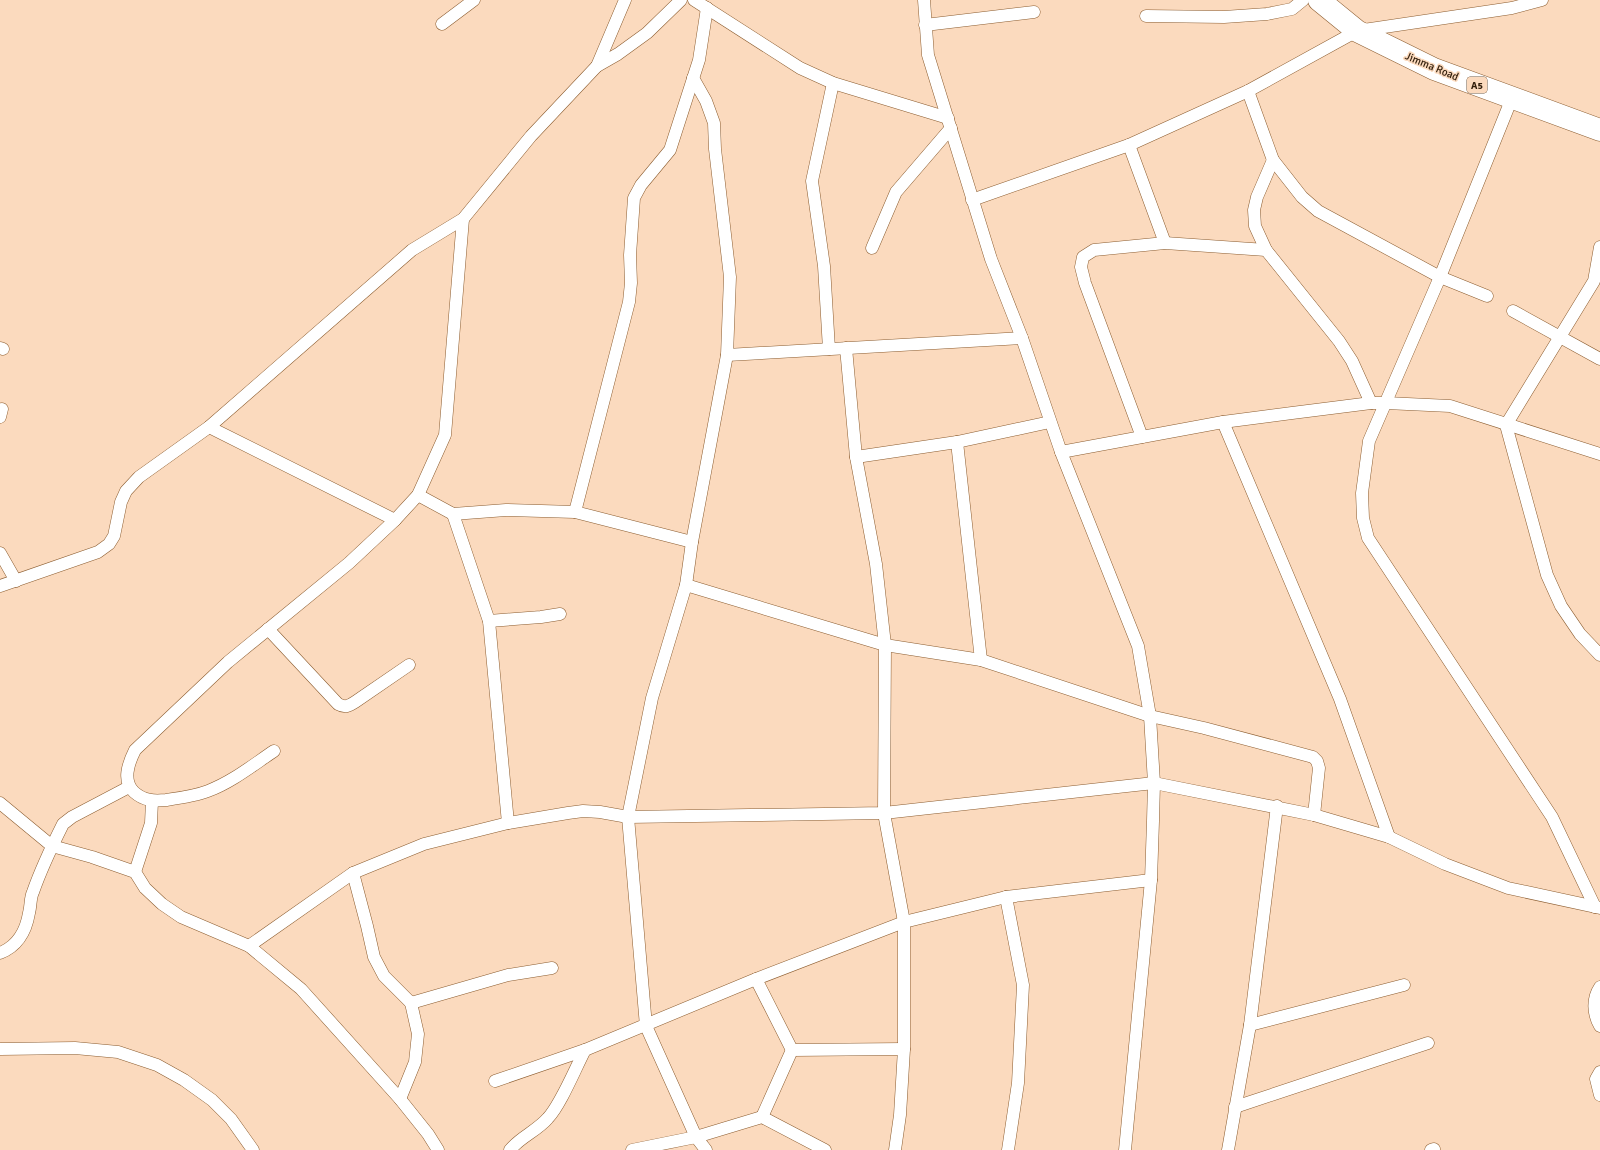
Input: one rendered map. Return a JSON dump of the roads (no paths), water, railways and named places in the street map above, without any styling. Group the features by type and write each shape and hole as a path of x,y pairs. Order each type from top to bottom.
{"highway":[{"name":"Jimma Road","path":"1319,0 1357,31 1434,69 1600,130"}],"street":[{"path":"442,24 474,0"},
{"path":"598,66 625,0"},
{"path":"0,586 98,552 109,544 114,536 122,502 126,492 139,477 209,427 412,250 463,219 531,136 598,66 618,54 647,33 681,0"},
{"path":"694,0 800,68 833,83 949,123"},
{"path":"924,0 928,55 991,259 1022,338 1061,452 1138,646 1150,716 1154,782 1151,880 1125,1150"},
{"path":"1146,16 1224,17 1267,14 1292,9 1303,0"},
{"path":"972,200 1129,144 1248,91 1357,31 1512,8 1542,0"},
{"path":"575,512 630,302 630,255 634,198 641,185 670,150 699,60 707,8"},
{"path":"925,25 1034,12"},
{"path":"693,78 706,101 714,122 715,149 730,277 727,355 692,542 686,585 652,698 628,817 646,1026 696,1137 706,1150"},
{"path":"829,349 824,266 812,181 833,83"},
{"path":"1248,91 1273,160 1302,197 1318,211 1440,277 1487,296"},
{"path":"1512,98 1440,277 1369,441 1362,493 1363,518 1368,538 1552,817 1598,908"},
{"path":"872,248 896,192 949,123"},
{"path":"1129,144 1165,243"},
{"path":"1273,160 1257,197 1254,210 1255,226 1266,250 1339,341 1352,361 1371,403"},
{"path":"274,751 231,779 208,791 181,798 152,801 139,797 129,787 128,764 135,750 228,662 349,563 395,520 418,494 445,436 463,219"},
{"path":"1142,437 1085,283 1081,267 1083,257 1094,250 1165,243 1266,250"},
{"path":"1600,247 1594,281 1506,425 1547,574 1562,606 1580,634 1600,654"},
{"path":"1513,311 1600,359"},
{"path":"727,355 1022,338"},
{"path":"846,348 856,456 876,564 884,645 884,813 904,922 904,1049 900,1115 895,1150"},
{"path":"1061,452 1223,422 1371,403 1386,403 1450,406 1600,454"},
{"path":"856,456 957,442 1050,422"},
{"path":"1223,422 1340,698 1389,838"},
{"path":"209,427 395,520"},
{"path":"957,442 981,660"},
{"path":"418,494 453,514 506,510 575,512 692,542"},
{"path":"453,514 489,621 508,823"},
{"path":"0,553 16,581"},
{"path":"686,585 884,645 981,660 1150,716 1204,728 1313,757 1317,761 1320,768 1314,815"},
{"path":"489,621 560,614"},
{"path":"268,629 338,704 343,707 349,706 409,665"},
{"path":"249,946 353,873 424,844 508,823 583,811 600,812 628,817 884,813 1154,782 1277,806 1314,815 1389,838 1445,864 1508,888 1598,908"},
{"path":"0,953 17,942 24,931 29,914 32,894 63,824 72,817 129,787"},
{"path":"135,872 151,822 152,801"},
{"path":"0,803 52,846 92,857 135,872 146,888 162,904 181,917 249,946 301,989 400,1099 428,1134 438,1150"},
{"path":"1228,1150 1250,1025 1277,806"},
{"path":"353,873 374,957 384,976 411,1003 418,1034 415,1062 400,1099"},
{"path":"495,1081 584,1050 646,1026 756,979 904,922 1006,897 1151,880"},
{"path":"1006,897 1023,985 1018,1083 1008,1150"},
{"path":"411,1003 508,975 552,968"},
{"path":"756,979 792,1050"},
{"path":"1250,1025 1404,985"},
{"path":"1600,987 1594,1002 1596,1018 1600,1026"},
{"path":"1235,1107 1428,1043"},
{"path":"0,1049 75,1048 118,1052 157,1065 184,1080 212,1100 231,1119 253,1150"},
{"path":"792,1050 904,1049"},
{"path":"510,1150 516,1143 548,1118 557,1104 584,1050"},
{"path":"762,1117 792,1050"},
{"path":"1600,1072 1596,1079 1600,1094"},
{"path":"632,1150 696,1137 762,1117 825,1150"}]}
